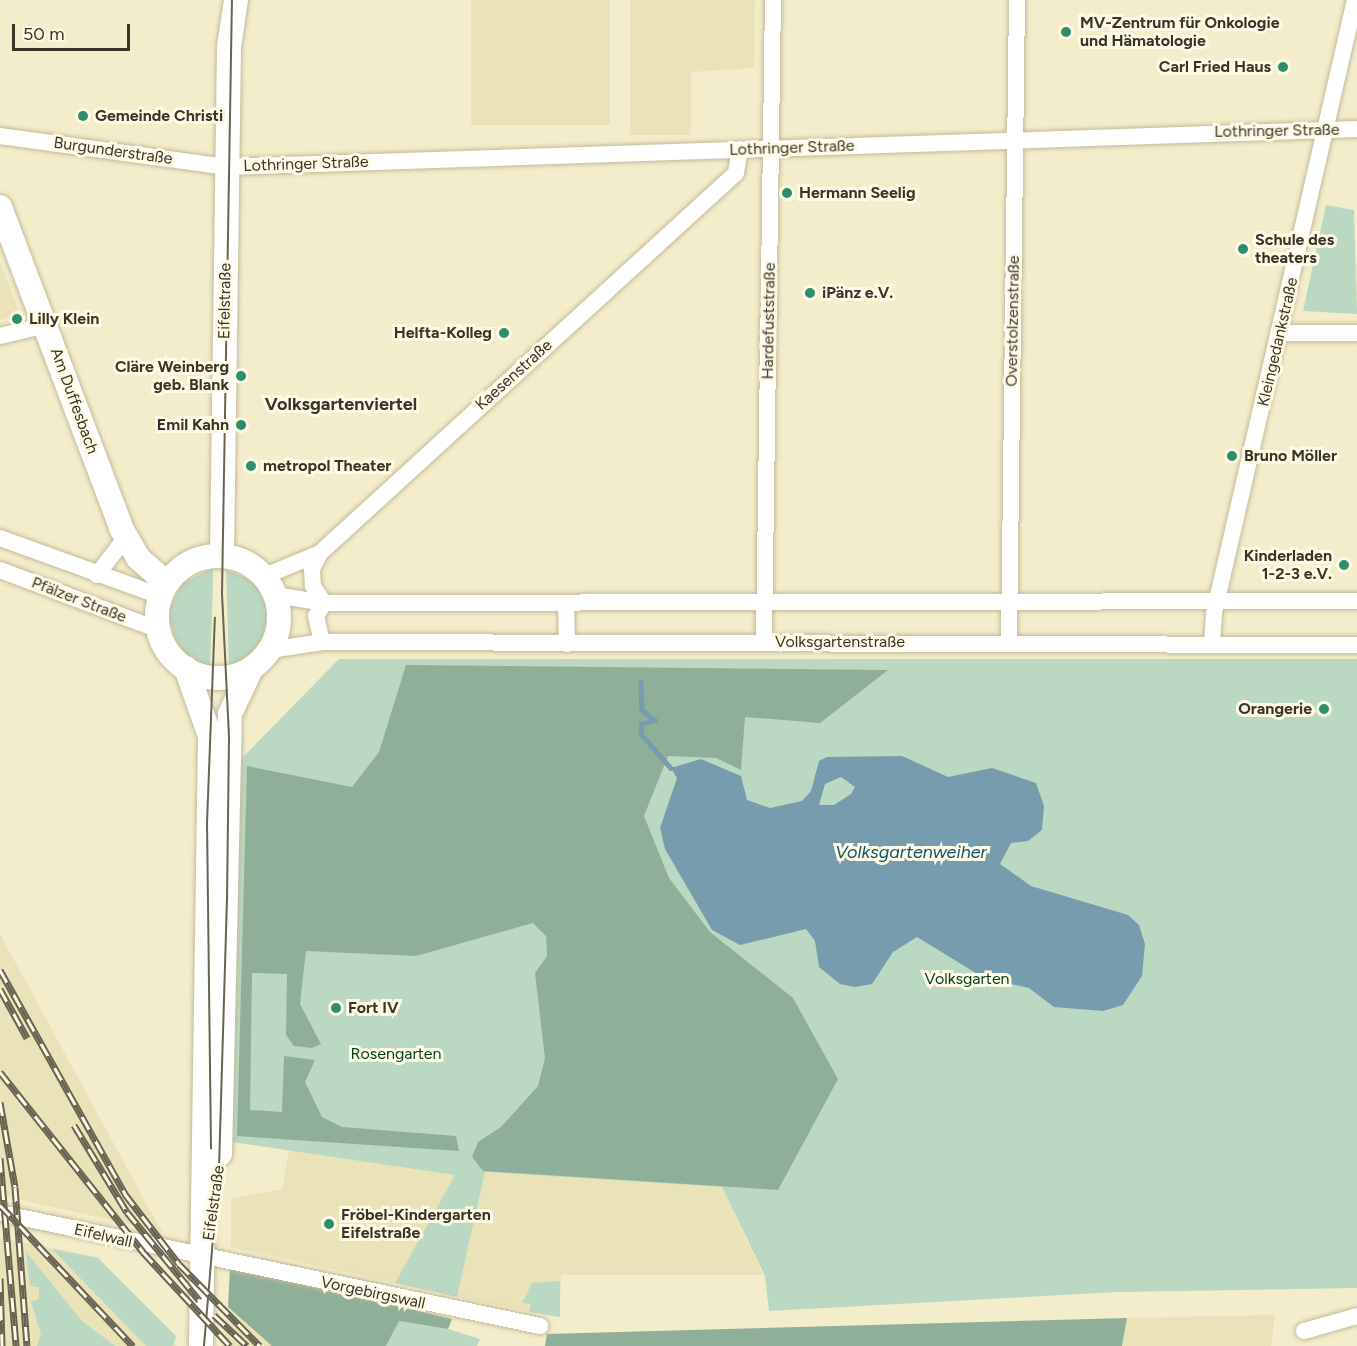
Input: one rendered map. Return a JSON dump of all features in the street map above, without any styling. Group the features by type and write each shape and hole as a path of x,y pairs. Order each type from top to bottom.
{"street":[{"name":"Eifelstraße","path":"221,0 229,47"},
{"name":"Eifelstraße","path":"222,555 229,47 236,0"},
{"name":"Hardefuststraße","path":"764,641 773,0"},
{"name":"Overstolzenstraße","path":"1009,643 1017,0"},
{"name":"Kleingedankstraße","path":"1212,643 1219,601 1279,333 1328,129 1355,0"},
{"path":"1345,42 1357,29"},
{"name":"Lothringer Straße","path":"226,167 1357,129"},
{"name":"Burgunderstraße","path":"0,136 226,167"},
{"name":"Kaesenstraße","path":"271,585 320,553 736,173 740,149"},
{"name":"Am Duffesbach","path":"0,207 126,537 138,558 163,589"},
{"path":"0,336 46,325"},
{"path":"1279,333 1357,333"},
{"path":"97,575 126,537"},
{"name":"Pfälzer Straße","path":"0,538 97,575 163,589"},
{"path":"320,553 312,569 313,586 324,603"},
{"path":"271,585 278,629 270,650 251,669 220,678 186,668 166,649 159,630 163,589 189,563 222,555 271,585 324,603 1010,604 1357,601"},
{"name":"Pfälzer Straße","path":"0,570 159,630"},
{"path":"322,642 316,616 324,603"},
{"path":"566,603 567,644"},
{"name":"Volksgartenstraße","path":"270,650 322,642 567,644 764,641 1357,645"},
{"name":"Eifelstraße","path":"186,668 210,736 206,1257"},
{"name":"Eifelstraße","path":"206,1257 219,1168 230,714 251,669"},
{"name":"Eifelwall","path":"0,1214 206,1257"},
{"path":"201,1346 206,1257"},
{"name":"Vorgebirgswall","path":"206,1257 540,1326"},
{"path":"1305,1331 1357,1316"}],"shaded area":[{"path":"471,0 610,0 610,125 471,125"},
{"path":"630,0 755,0 754,68 691,72 691,135 630,135"},
{"path":"0,261 20,315 0,320"},
{"path":"0,934 158,1225 163,1232 0,1195"},
{"name":"Fröbel-Kindergarten Eifelstraße","path":"289,1150 455,1175 395,1283 231,1247 231,1199 282,1189"},
{"path":"485,1172 722,1187 763,1275 561,1275 560,1317 457,1297"},
{"path":"0,1238 98,1257 177,1346 0,1346"},
{"path":"228,1307 266,1341 272,1346 224,1346"},
{"path":"1275,1315 1271,1346 1122,1346 1127,1318"}],"green space":[{"path":"1326,205 1354,210 1357,314 1303,311"},
{"path":"213,568 210,671 181,654 167,616 181,584"},
{"path":"226,569 255,582 271,617 262,649 229,670"},
{"name":"Volksgarten","path":"339,659 1357,659 1357,1288 1119,1292 769,1311 765,1276 722,1187 485,1172 457,1297 395,1283 455,1175 232,1142 240,760"},
{"path":"406,665 888,670 820,723 745,717 741,770 716,758 668,756 644,816 669,878 710,932 793,998 838,1079 778,1190 483,1171 472,1157 478,1142 501,1127 538,1086 545,1058 535,973 547,956 546,936 533,923 416,956 306,951 300,1004 321,1044 312,1048 294,1046 286,1035 287,974 252,973 250,1110 282,1112 284,1056 315,1060 305,1082 322,1117 342,1127 456,1136 459,1151 237,1136 247,766 352,787 379,752"},
{"path":"52,1249 98,1258 176,1336 173,1346 146,1346"},
{"path":"26,1252 82,1321 115,1346 37,1346 41,1334 31,1302 39,1299 39,1287 30,1286"},
{"path":"230,1268 452,1319 448,1329 399,1321 386,1346 272,1346 228,1307"},
{"path":"560,1281 560,1317 529,1312 531,1304 522,1303 532,1283"},
{"path":"1127,1318 1122,1346 545,1346 547,1334"},
{"path":"399,1321 448,1329 480,1339 477,1346 386,1346"}],"water":[{"name":"Volksgartenweiher","path":"902,756 948,777 992,768 1036,783 1044,806 1042,830 1028,841 1011,843 1000,864 1031,886 1128,915 1139,925 1145,944 1142,976 1123,1005 1103,1011 1054,1007 1029,988 984,978 917,937 893,952 872,984 855,987 840,984 819,967 815,941 806,929 740,945 712,930 665,849 660,828 677,778 671,768 701,759 741,776 747,800 770,808 802,801 811,791 819,761 827,757","holes":["841,777 855,787 851,794 834,805 819,805 825,784"]}],"waterway":[{"path":"641,682 642,710 655,720 642,724 641,734 671,768"}],"tram line":[{"path":"204,1346 219,1168 227,901 229,737 222,594 232,0"},
{"path":"211,1149 207,823 215,618"}],"railway":[{"path":"0,970 125,1194 179,1264 260,1346"},
{"path":"0,989 27,1038"},
{"path":"0,1072 143,1252 230,1346"},
{"path":"0,1102 15,1187 27,1346"},
{"path":"74,1125 127,1212 199,1300"},
{"path":"0,1158 16,1346"},
{"path":"0,1205 133,1346"},
{"path":"0,1278 2,1346"},
{"path":"214,1315 247,1346"}],"place":[{"name":"MV-Zentrum für Onkologie und Hämatologie","path":"1066,32"},
{"name":"Carl Fried Haus","path":"1283,67"},
{"name":"Gemeinde Christi","path":"83,116"},
{"name":"Hermann Seelig","path":"787,193"},
{"name":"Schule des theaters","path":"1243,249"},
{"name":"iPänz e.V.","path":"810,293"},
{"name":"Lilly Klein","path":"17,319"},
{"name":"Helfta-Kolleg","path":"504,333"},
{"name":"Cläre Weinberg geb. Blank","path":"241,376"},
{"name":"Emil Kahn","path":"241,425"},
{"name":"Bruno Möller","path":"1232,456"},
{"name":"metropol Theater","path":"251,466"},
{"name":"Kinderladen 1-2-3 e.V.","path":"1344,565"},
{"name":"Orangerie","path":"1324,709"},
{"name":"Fort IV","path":"336,1008"},
{"name":"Fröbel-Kindergarten Eifelstraße","path":"329,1224"}],"district":[{"name":"Volksgartenviertel","path":"341,404"}],"park label":[{"name":"Rosengarten","path":"396,1054"}]}
